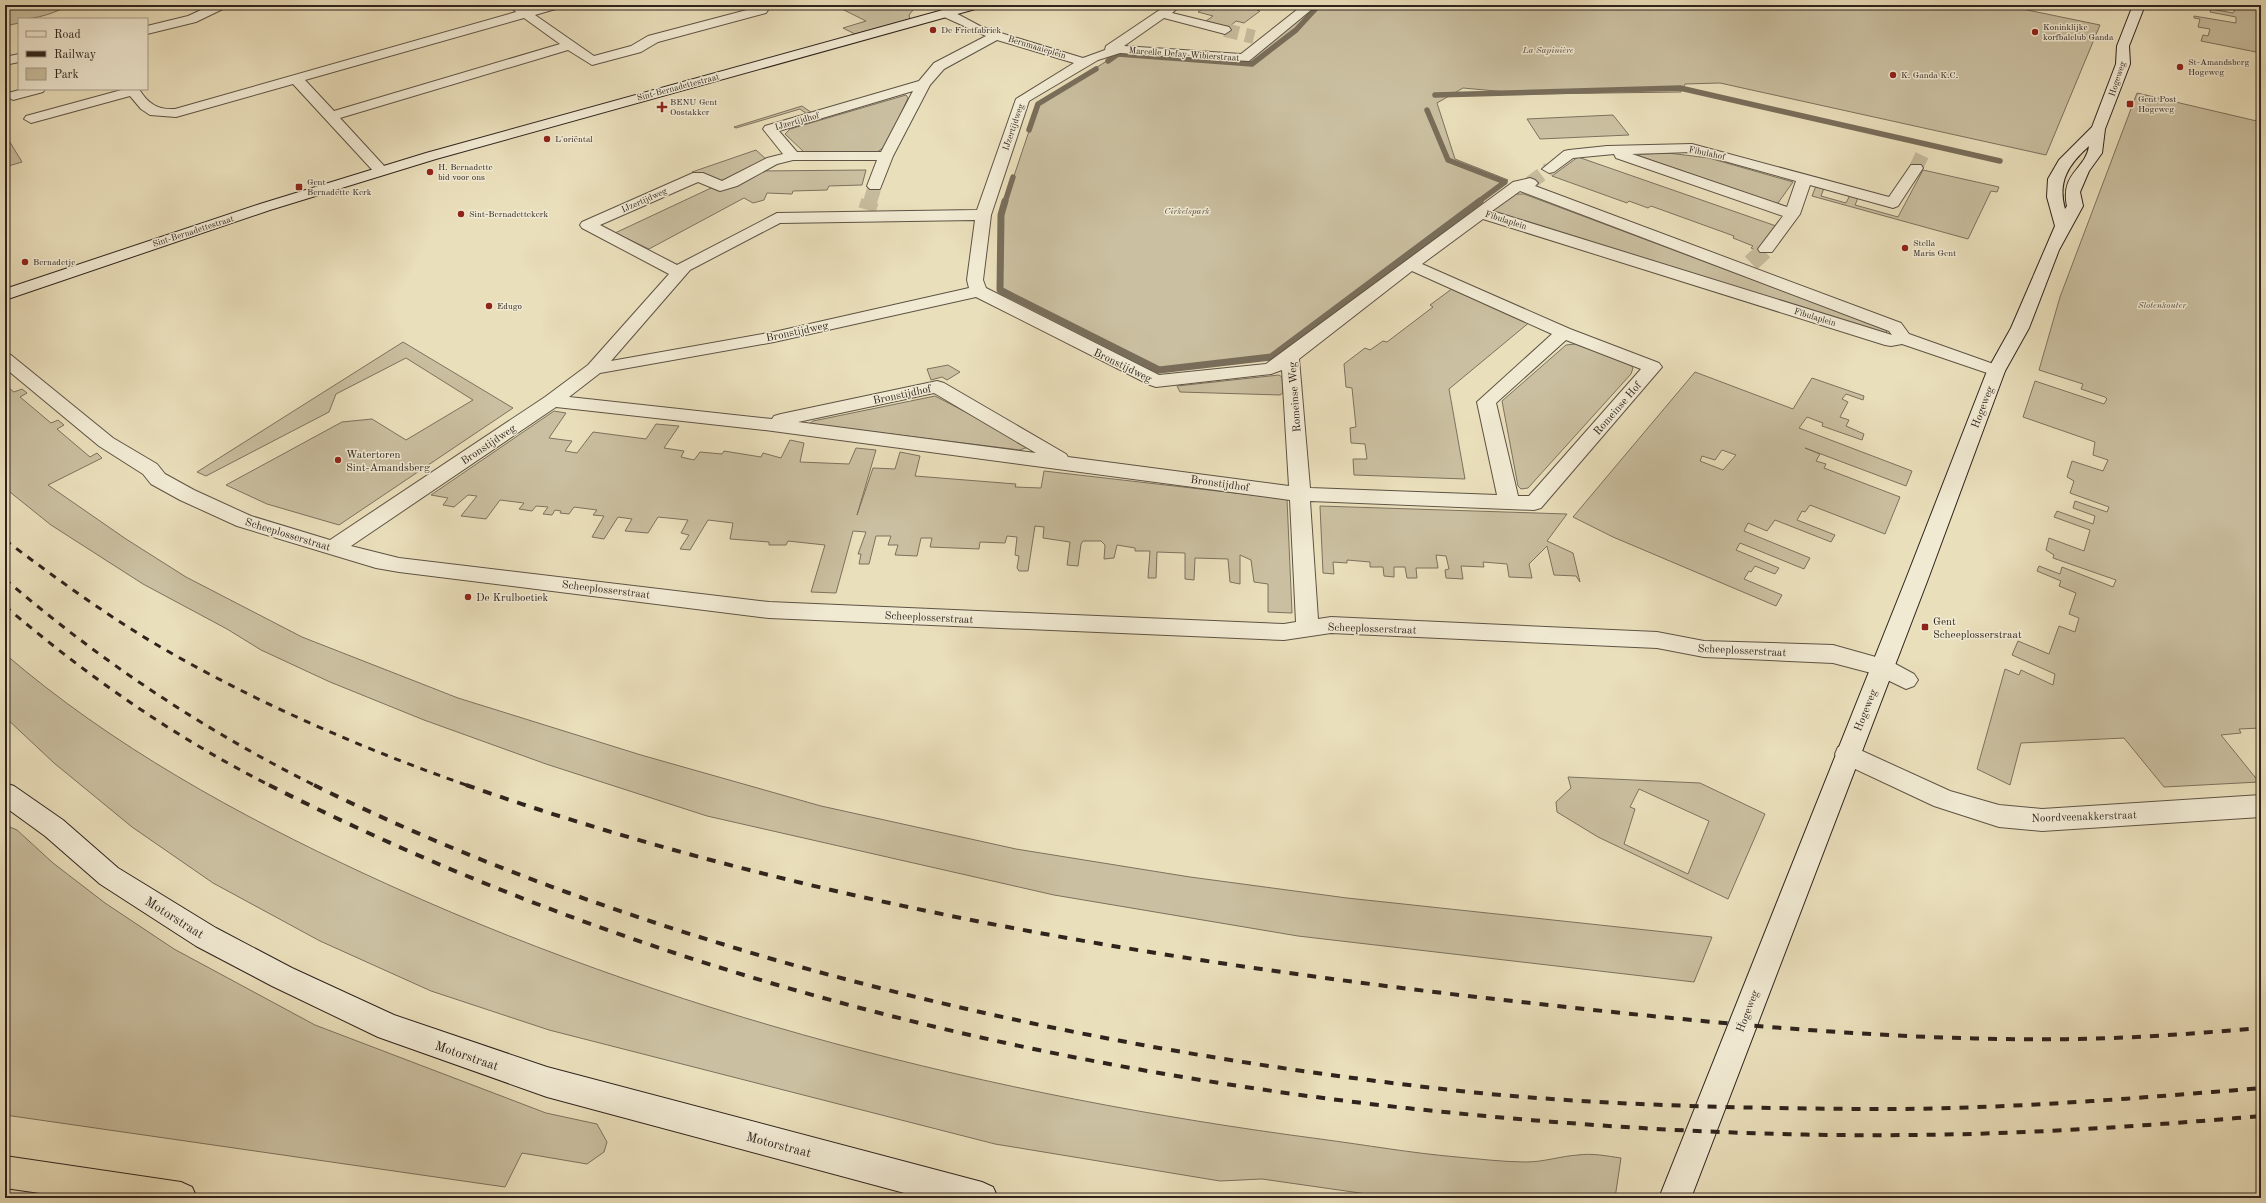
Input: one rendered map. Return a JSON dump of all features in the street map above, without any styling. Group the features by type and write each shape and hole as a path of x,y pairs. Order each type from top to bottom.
{"highway":[{"path":"5,1172 181,1198"}],"street":[{"path":"148,30 192,19 211,9 225,5"},
{"path":"513,5 592,61 636,49 653,39 762,10"},
{"path":"31,119 133,90 148,109 164,114 176,113 555,5"},
{"name":"Sint-Bernadettestraat","path":"5,295 266,207 381,171 639,97 975,5"},
{"path":"1116,49 1175,5"},
{"name":"Marcelle Defay-Wibierstraat","path":"1116,49 1244,58 1311,5"},
{"name":"Hogeweg","path":"1675,1198 1996,371 2003,354 2019,329 2062,224 2075,206 2072,192 2082,170 2094,153 2098,129 2123,64 2123,46 2139,5"},
{"path":"722,7 738,16"},
{"name":"Bernmaaieplein","path":"946,13 957,21 1084,62"},
{"path":"1161,14 1225,30"},
{"path":"875,186 886,156 924,84 938,66 998,35"},
{"path":"1254,36 1267,40"},
{"path":"330,117 570,45"},
{"name":"IJzertijdweg","path":"978,291 975,280 983,215 1023,99 1093,57 1116,49"},
{"path":"5,62 18,58"},
{"path":"296,79 381,171"},
{"name":"IJzertijdhof","path":"793,156 770,129 924,84"},
{"path":"13,96 34,90"},
{"name":"Fibulahof","path":"1549,169 1569,154 1607,150 1692,148 1894,203 1916,168"},
{"name":"Fibulahof","path":"1607,150 1792,214"},
{"path":"793,156 886,156"},
{"name":"IJzertijdweg","path":"679,273 588,225 698,176 720,186 732,183 772,161 793,156"},
{"path":"1766,249 1792,214 1805,178"},
{"name":"Fibulaplein","path":"1481,213 1524,184 1748,267 1895,327 1903,338"},
{"path":"594,369 684,267 777,218 865,213 983,215"},
{"name":"Fibulaplein","path":"1481,213 1891,341 1903,338 1996,371"},
{"name":"Romeinse Weg","path":"1307,628 1296,420 1290,357 1481,213"},
{"name":"Romeinse Hof","path":"1299,494 1534,503 1653,368 1564,333 1411,265"},
{"name":"Bronstijdweg","path":"333,548 552,401 594,369 774,337 978,291 1156,381 1270,369 1290,357"},
{"path":"1509,502 1486,402 1564,333"},
{"name":"Scheeplosserstraat","path":"5,360 106,442 150,470 158,479 187,495 244,521 376,561 399,565 622,590 770,610 1284,632 1331,625 1657,640 1704,649 1833,654 1882,667 1906,680"},
{"name":"Bronstijdhof","path":"765,424 937,387 1068,463"},
{"name":"Bronstijdhof","path":"552,401 765,424 1299,494"},
{"name":"Noordveenakkerstraat","path":"1847,754 1943,799 1999,816 2042,820 2261,806"},
{"name":"Motorstraat","path":"5,793 54,828 109,876 206,937 282,978 388,1027 548,1082 982,1198"}],"green space":[{"path":"5,5 71,5 46,15 33,18 18,18 18,23 5,26"},
{"path":"834,5 917,5 909,15 910,19 855,34 843,28 866,21"},
{"path":"1208,5 1264,5 1257,10 1260,11 1244,23 1236,21 1229,27 1206,21 1213,16 1198,12"},
{"name":"Cirkelspark","path":"1313,5 2003,5 2100,25 2046,155 1720,83 1685,84 1681,92 1529,94 1463,88 1437,103 1455,159 1508,180 1271,357 1159,370 1000,290 1001,215 1038,104 1118,54 1248,61"},
{"path":"2223,5 2261,5 2261,53 2201,41 2203,35 2208,36 2210,29 2198,27 2200,19 2194,18 2194,16 2236,23 2236,17 2210,12 2211,9 2233,13 2235,10"},
{"name":"Slotenkouter","path":"2137,93 2261,122 2261,728 2239,729 2241,733 2221,735 2259,782 2164,787 2124,738 2021,743 2010,785 1977,769 2005,669 2019,675 2021,670 2053,685 2055,674 2012,655 2018,641 2049,654 2059,626 2075,632 2079,618 2069,614 2076,593 2059,586 2061,581 2037,571 2039,566 2060,574 2062,567 2113,587 2116,580 2053,558 2054,555 2046,550 2049,538 2084,551 2090,530 2054,517 2057,511 2093,524 2095,516 2073,508 2075,501 2107,512 2109,507 2070,493 2074,481 2067,477 2072,461 2103,471 2108,460 2093,455 2095,442 2023,417 2035,381 2104,404 2107,399 2081,389 2083,384 2039,370 2060,297"},
{"path":"906,95 908,98 886,146 877,152 804,152 785,134 790,129"},
{"path":"802,106 812,113 807,114 800,109 736,128 734,127"},
{"path":"1613,115 1629,135 1540,139 1527,119"},
{"path":"5,134 22,162 5,167"},
{"path":"756,150 768,161 719,184 692,172"},
{"path":"1668,153 1709,158 1793,182 1778,203 1775,203 1639,156 1641,154"},
{"path":"1578,157 1779,227 1756,250 1751,248 1753,246 1733,238 1734,236 1651,206 1648,208 1629,201 1627,203 1552,176"},
{"path":"866,170 862,185 829,186 827,190 793,191 792,194 767,193 764,200 753,203 744,198 649,249 615,233 711,188 719,191 758,171"},
{"path":"1923,170 1999,187 1997,192 1991,191 1968,239 1812,196 1816,186 1824,188 1821,196 1846,203 1850,195 1858,198 1855,205 1898,217"},
{"path":"1515,194 1524,194 1887,330 1886,333 1878,333 1493,211 1494,208"},
{"path":"1453,288 1531,321 1449,389 1465,479 1354,475 1353,459 1367,459 1365,444 1351,443 1350,428 1356,427 1352,388 1346,387 1344,364 1365,348 1370,350 1383,341 1387,342 1433,307 1430,305"},
{"path":"403,342 513,408 339,525 267,504 226,485 342,422 372,419 406,440 473,400 406,358 336,394 329,412 206,476 197,472"},
{"path":"1575,344 1629,363 1633,368 1631,374 1528,488 1521,489 1518,486 1502,401 1566,345"},
{"path":"948,365 960,372 947,380 942,377 931,380 927,369"},
{"path":"1695,372 1793,409 1812,378 1864,396 1863,400 1846,394 1842,399 1848,402 1840,417 1849,420 1846,426 1864,434 1862,440 1822,426 1823,423 1807,417 1799,428 1912,471 1906,486 1805,448 1820,454 1816,461 1826,464 1824,468 1900,497 1885,534 1810,505 1805,512 1802,511 1797,520 1835,535 1831,542 1775,520 1767,531 1748,523 1744,531 1810,558 1804,569 1740,543 1736,550 1779,568 1775,574 1755,566 1751,572 1749,571 1744,579 1782,595 1776,606 1613,537 1573,517","holes":["1722,450 1736,455 1723,470 1700,461 1702,456 1715,460"]},
{"path":"1279,375 1282,377 1283,393 1280,395 1180,392 1177,386"},
{"path":"5,385 14,392 22,389 27,393 20,397 51,423 58,420 64,425 57,429 90,457 97,453 102,458 48,485 126,539 186,577 302,637 458,698 641,755 821,806 1016,849 1190,877 1347,898 1712,937 1694,982 1298,936 1054,895 707,816 546,764 424,720 330,682 261,650 227,629 143,584 51,525 5,488"},
{"path":"935,396 1025,443 1028,447 1020,450 809,424 813,421"},
{"path":"554,411 566,413 549,438 572,441 565,451 577,453 593,432 646,439 656,424 679,426 664,448 684,451 681,457 694,460 700,452 722,454 724,451 761,457 763,453 781,458 790,440 804,443 800,462 849,464 856,448 876,450 857,515 873,468 895,469 900,452 920,456 915,476 1016,484 1015,487 1041,488 1044,471 1287,499 1292,613 1268,612 1268,584 1254,582 1251,560 1240,555 1240,584 1230,582 1228,559 1195,558 1194,580 1185,579 1185,553 1157,552 1156,578 1148,578 1150,551 1135,551 1135,548 1117,545 1114,558 1104,559 1105,545 1101,541 1083,541 1081,544 1078,566 1067,565 1070,542 1043,538 1044,527 1035,526 1028,571 1019,571 1017,568 1019,556 1015,555 1017,537 1007,536 1005,543 980,542 979,549 930,547 932,538 921,538 917,556 895,555 898,545 888,545 891,536 876,536 869,564 859,564 861,554 858,554 866,532 853,531 836,593 811,592 825,545 788,541 786,545 769,545 769,542 730,539 733,523 708,520 690,550 680,549 689,535 681,533 688,520 658,517 648,533 625,531 632,519 618,517 604,539 592,537 604,516 593,515 597,510 574,507 569,514 560,513 561,511 555,510 552,515 543,514 548,507 536,506 532,511 519,509 524,503 500,500 486,519 461,516 477,496 468,495 454,507 443,505 448,498 431,495"},
{"path":"1320,506 1567,514 1547,541 1573,553 1580,582 1576,576 1554,575 1547,546 1529,564 1532,578 1509,577 1507,564 1483,562 1484,567 1461,566 1463,579 1446,578 1445,570 1449,569 1446,556 1436,555 1438,568 1416,568 1417,578 1407,578 1405,567 1394,567 1394,577 1384,576 1383,567 1370,567 1370,562 1347,560 1347,563 1333,562 1334,574 1323,573"},
{"path":"5,654 89,719 132,748 223,803 270,828 365,874 479,924 595,968 713,1008 832,1043 953,1073 1075,1099 1197,1121 1388,1149 1501,1161 1539,1161 1583,1154 1621,1158 1615,1198 1376,1198 1367,1194 1262,1179 1220,1181 995,1144 549,1030 431,991 320,941 213,883 132,827 54,763 5,717"},
{"path":"1568,777 1700,783 1765,814 1728,899 1598,837 1557,812 1556,802 1571,788","holes":["1639,789 1709,821 1688,874 1624,844 1635,809 1630,807"]},
{"path":"5,825 17,830 53,863 105,903 174,949 315,1025 546,1113 597,1124 607,1142 604,1152 587,1164 522,1153 505,1187 5,1115"}],"waterway":[{"path":"1108,61 1118,54 1252,64 1296,30 1319,5"},
{"path":"1029,130 1038,104 1096,69"},
{"path":"1435,95 1680,88 2000,161"},
{"path":"1427,110 1448,160 1505,182 1478,202"},
{"path":"1005,202 1013,177"},
{"path":"1005,201 1001,215 1000,290 1159,370 1271,357 1480,201"}],"tunnel":[{"path":"1225,30 1254,37"},
{"path":"1916,168 1923,153"},
{"path":"1530,183 1549,169"},
{"path":"870,202 875,186"},
{"path":"867,210 870,201"},
{"path":"1751,263 1766,249"}],"railway":[{"path":"5,540 68,587 111,616 155,644 213,676 321,728 358,744 469,786"},
{"path":"5,579 78,638 116,666 193,718 315,786"},
{"path":"5,606 68,657 132,704 200,747 270,786"},
{"path":"270,786 401,848 535,903 671,952 809,994 949,1030 1091,1060 1234,1085 1379,1105 1445,1112 1578,1124 1712,1132 1845,1135 2000,1133 2130,1126 2261,1116"},
{"path":"315,786 369,812 426,837 539,882 655,923 772,959 857,982 1028,1022 1114,1040 1286,1069 1373,1081 1510,1096 1610,1103 1761,1108 1961,1108 2111,1100 2261,1088"},
{"path":"469,786 590,826 715,861 842,892 970,920 1098,943 1227,964 1356,982 1633,1014 1781,1028 1930,1037 2078,1039 2170,1035 2261,1028"}],"place":[{"name":"De Frietfabriek","path":"933,30"},
{"name":"Koninklijke korfbalclub Ganda","path":"2035,32"},
{"name":"St-Amandsberg Hogeweg","path":"2180,67"},
{"name":"K. Ganda K.C.","path":"1893,75"},
{"name":"Gent Post Hogeweg","path":"2130,104"},
{"name":"BENU Gent Oostakker","path":"662,107"},
{"name":"L'oriëntal","path":"547,139"},
{"name":"H. Bernadette bid voor ons","path":"430,172"},
{"name":"Gent Bernadette Kerk","path":"299,187"},
{"name":"Sint-Bernadettekerk","path":"461,214"},
{"name":"Stella Maris Gent","path":"1905,248"},
{"name":"Bernadetje","path":"25,262"},
{"name":"Edugo","path":"489,306"},
{"name":"Watertoren Sint-Amandsberg","path":"338,460"},
{"name":"De Krulboetiek","path":"468,597"},
{"name":"Gent Scheeplosserstraat","path":"1925,627"}],"park label":[{"name":"La Sapinière","path":"1548,50"}]}
